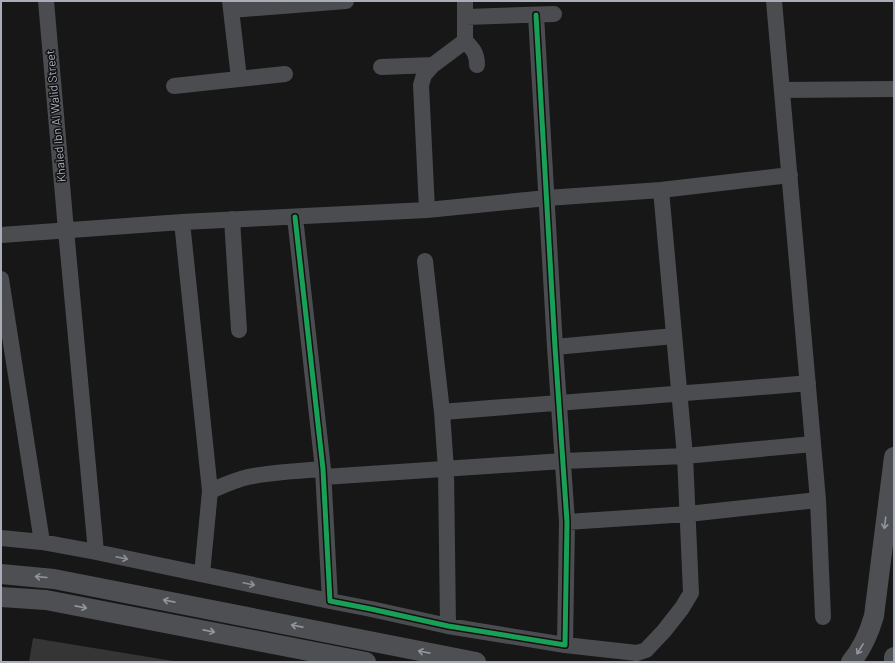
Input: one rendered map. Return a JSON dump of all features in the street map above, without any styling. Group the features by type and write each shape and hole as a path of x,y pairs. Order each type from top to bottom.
{"main road":[{"path":"852,662 867,638 874,616 894,457"},
{"path":"1,574 54,578 476,662"},
{"path":"1,597 46,600 366,662"},
{"path":"894,657 894,662"}],"street":[{"name":"Khaled Ibn Al Walid Street","path":"46,1 96,552"},
{"path":"239,78 231,6 346,1"},
{"path":"465,1 465,41 474,50 477,58 477,65"},
{"path":"774,1 818,500 823,617"},
{"path":"466,17 554,14"},
{"path":"536,15 555,347 567,522 565,645"},
{"path":"427,210 421,85 424,74 433,65 465,41"},
{"path":"381,67 433,65"},
{"path":"174,86 285,74"},
{"path":"782,90 894,89"},
{"path":"1,235 182,222 427,210 547,198 661,190 790,175"},
{"path":"1,538 42,542 96,552 448,626 565,645 637,653 646,650 660,636 682,608 691,593 684,456 661,190"},
{"path":"295,217 324,473 330,601"},
{"path":"232,220 239,330"},
{"path":"182,222 210,491 202,574"},
{"path":"425,261 442,412 446,469 448,626"},
{"path":"1,279 42,542"},
{"path":"555,347 674,336"},
{"path":"442,412 808,383"},
{"path":"210,491 248,477 277,473 446,469 563,461 684,456 813,444"},
{"path":"567,522 688,514 818,500"}],"building":[{"path":"33,638 173,661 173,662 29,662"}],"cycle path":[{"path":"295,217 323,469 330,601 448,626 565,645 567,522 555,347 536,15"}]}
